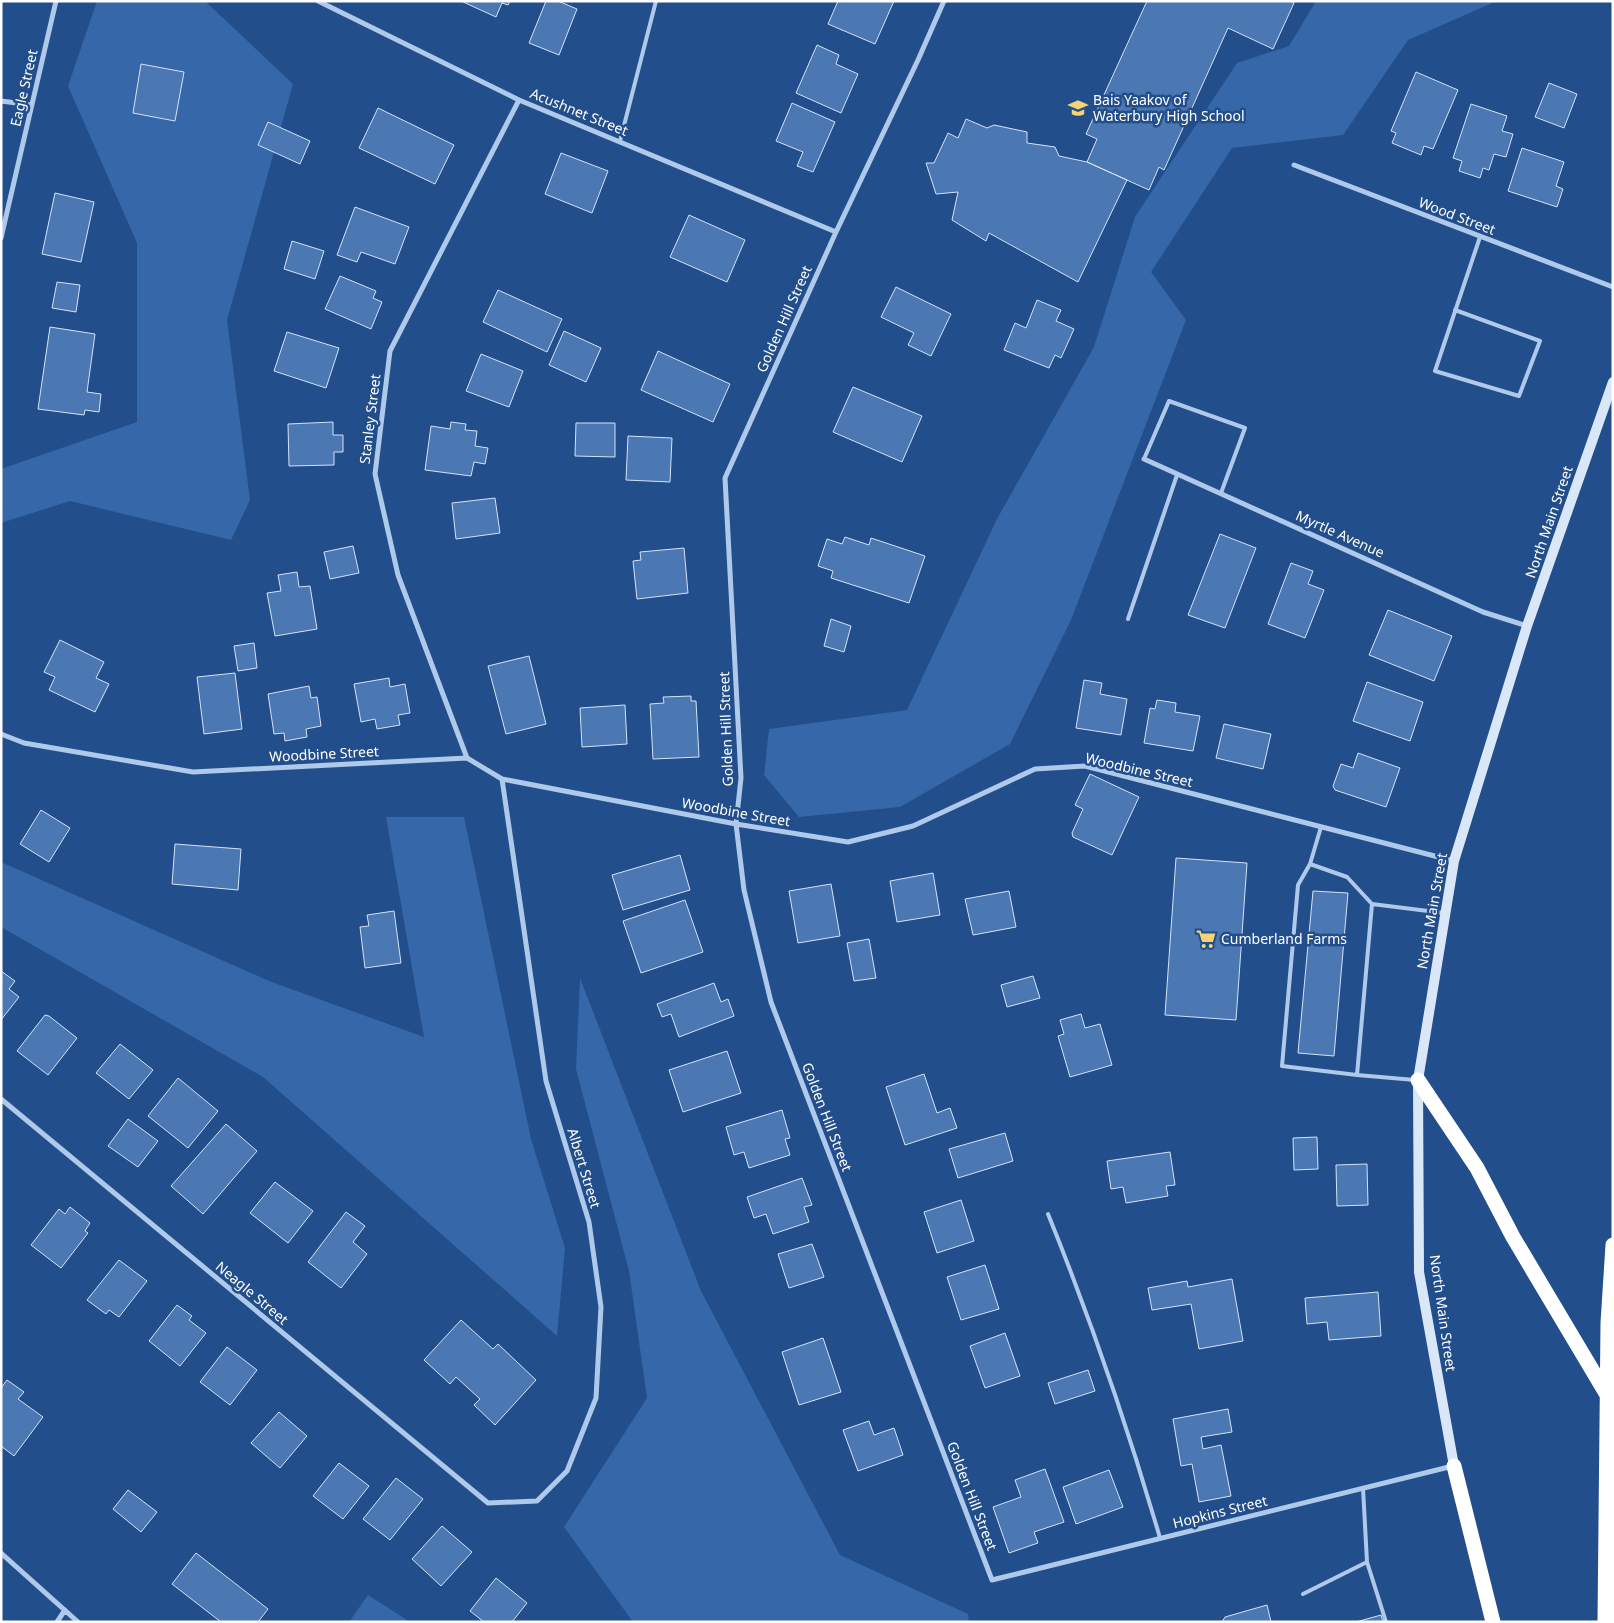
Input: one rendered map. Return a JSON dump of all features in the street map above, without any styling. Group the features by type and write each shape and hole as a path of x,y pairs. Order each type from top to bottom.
{"highway":[{"path":"1418,1080 1477,1168 1513,1237 1613,1405"},
{"path":"1605,1622 1608,1323 1613,1245"},
{"path":"1454,1466 1493,1622"}],"main road":[{"name":"North Main Street","path":"1454,1466 1420,1272 1418,1080 1454,861 1527,626 1613,382"}],"street":[{"name":"Eagle Street","path":"1,238 56,1"},
{"name":"Acushnet Street","path":"318,1 519,100 836,232"},
{"name":"Golden Hill Street","path":"944,1 836,232 725,478 741,778 736,824 744,890 771,1002 992,1580"},
{"path":"1,100 32,105"},
{"name":"Stanley Street","path":"467,758 398,575 375,474 390,352 519,100"},
{"name":"Wood Street","path":"1294,165 1613,287"},
{"name":"Myrtle Avenue","path":"1144,459 1177,475 1221,492 1483,612 1527,626"},
{"name":"Woodbine Street","path":"1,734 24,743 193,772 467,758 502,779 736,824 848,842 913,826 1035,769 1086,766 1454,861"},
{"name":"Albert Street","path":"488,1504 537,1501 566,1471 596,1398 601,1307 589,1222 546,1081 502,779"},
{"name":"Neagle Street","path":"1,1099 488,1504"},
{"name":"Hopkins Street","path":"992,1580 1454,1466"},
{"path":"1,1553 78,1622"},
{"path":"57,1622 65,1610"}],"lane":[{"path":"620,141 656,1"},
{"path":"1455,310 1540,341 1519,396 1435,371 1455,310 1480,237"},
{"path":"1144,459 1170,400 1245,428 1221,492"},
{"path":"1128,620 1177,475"},
{"path":"1321,827 1310,864 1298,885 1282,1066 1418,1080"},
{"path":"1310,864 1347,878 1372,904 1444,913"},
{"path":"1357,1075 1372,904"},
{"path":"1048,1214 1102,1358 1132,1446 1160,1538"},
{"path":"1364,1488 1368,1562 1386,1622"},
{"path":"1303,1594 1368,1562"}],"shaded area":[{"path":"97,1 205,1 293,84 227,320 250,500 231,540 70,501 1,523 1,469 137,422 137,243 68,86"},
{"path":"1316,1 1497,1 1408,40 1343,135 1232,148 1151,272 1186,320 1071,620 1010,744 900,807 799,817 764,775 769,729 907,710 997,519 1094,347 1135,217 1237,63 1289,46"},
{"path":"386,817 464,817 531,1139 565,1248 557,1336 263,1077 1,927 1,862 269,981 424,1037"},
{"path":"580,978 701,1291 840,1555 968,1614 969,1622 633,1622 564,1527 647,1398 629,1271 576,1069"},
{"path":"368,1595 410,1622 349,1622"}],"building":[{"path":"461,1 510,1 508,5 502,3 496,17"},
{"path":"546,1 558,1 577,9 559,55 529,43"},
{"path":"838,1 894,1 875,44 828,24"},
{"path":"1147,1 1290,1 1294,3 1273,49 1228,28 1164,170 1159,167 1149,190 1087,162 1097,139 1086,134"},
{"path":"817,45 839,55 836,64 858,74 841,113 796,93"},
{"path":"141,64 184,72 175,121 133,113"},
{"path":"1416,72 1458,90 1433,149 1424,146 1421,155 1392,143 1396,133 1391,131"},
{"path":"1549,83 1577,94 1564,128 1535,117"},
{"path":"792,103 835,122 813,172 797,166 803,152 776,141"},
{"path":"1471,104 1507,116 1502,131 1513,134 1506,157 1494,154 1489,170 1483,168 1480,178 1459,171 1462,161 1453,158"},
{"path":"378,108 454,145 435,184 359,148"},
{"path":"966,119 987,128 994,125 1027,132 1027,143 1055,147 1059,156 1087,162 1127,180 1078,282 989,233 986,241 952,220 958,192 936,194 926,163 934,163 948,133 958,138"},
{"path":"268,122 310,141 300,164 258,145"},
{"path":"1522,148 1564,162 1556,186 1563,189 1557,207 1508,191"},
{"path":"561,153 608,171 592,213 545,194"},
{"path":"55,193 94,202 81,262 42,254"},
{"path":"355,207 409,227 395,264 361,252 357,262 337,255"},
{"path":"689,215 745,240 727,282 670,257"},
{"path":"292,241 324,251 315,279 284,269"},
{"path":"340,276 376,291 373,298 382,302 371,329 325,309"},
{"path":"57,282 80,285 76,312 52,308"},
{"path":"896,287 951,314 931,356 908,345 914,333 881,317"},
{"path":"498,290 562,319 547,352 483,322"},
{"path":"1037,300 1061,310 1056,321 1074,329 1061,358 1055,355 1049,368 1004,350 1015,323 1026,328"},
{"path":"50,327 95,334 87,392 101,394 99,412 85,410 84,415 38,409"},
{"path":"564,331 601,348 586,382 549,365"},
{"path":"287,332 339,348 326,388 274,371"},
{"path":"658,351 730,384 713,422 641,390"},
{"path":"481,354 523,371 509,407 466,391"},
{"path":"853,387 922,416 902,462 833,432"},
{"path":"333,422 333,435 343,435 343,452 334,452 334,465 289,466 288,424"},
{"path":"451,422 466,424 465,430 477,431 475,446 488,448 485,464 474,462 471,476 425,470 431,426 450,429"},
{"path":"576,423 615,423 615,457 575,456"},
{"path":"628,436 672,438 670,482 626,480"},
{"path":"495,498 500,533 456,539 452,503"},
{"path":"1220,534 1256,548 1225,628 1188,615"},
{"path":"845,537 869,545 871,538 925,556 909,603 831,578 833,571 818,566 827,539 842,544"},
{"path":"353,546 359,573 330,579 324,552"},
{"path":"684,548 688,593 637,599 633,561 641,560 640,552"},
{"path":"1291,563 1313,571 1308,584 1324,590 1305,638 1268,624"},
{"path":"297,572 299,587 310,586 317,629 275,636 267,593 281,591 278,575"},
{"path":"1388,610 1452,636 1434,681 1369,655"},
{"path":"831,619 851,626 844,652 824,646"},
{"path":"60,640 104,662 96,678 109,684 95,712 49,690 55,677 44,672"},
{"path":"254,643 257,668 238,671 234,646"},
{"path":"529,656 546,724 506,734 488,666"},
{"path":"235,673 242,729 204,734 197,677"},
{"path":"389,678 390,687 405,684 410,713 398,715 400,725 377,729 375,719 361,722 354,684"},
{"path":"1084,680 1102,683 1100,694 1127,699 1121,735 1076,728"},
{"path":"1367,682 1423,702 1410,741 1353,721"},
{"path":"309,686 311,698 317,697 321,726 306,729 307,737 285,741 284,733 274,734 268,694"},
{"path":"691,696 691,701 696,701 699,757 653,759 650,704 664,703 663,697"},
{"path":"1157,700 1176,703 1175,712 1200,716 1193,751 1144,743 1150,708 1155,709"},
{"path":"625,705 627,744 582,747 580,708"},
{"path":"1224,724 1271,734 1263,769 1216,758"},
{"path":"1358,753 1400,768 1386,807 1335,790 1333,786 1341,764 1353,768"},
{"path":"1090,774 1139,797 1112,855 1073,837 1072,833 1083,809 1075,805"},
{"path":"41,810 70,828 49,862 20,844"},
{"path":"175,844 241,849 238,890 172,884"},
{"path":"680,855 690,890 623,910 612,875"},
{"name":"Cumberland Farms","path":"1176,858 1247,863 1236,1020 1165,1015"},
{"path":"933,873 940,915 897,922 890,881"},
{"path":"831,884 840,936 798,943 789,891"},
{"path":"1009,891 1016,927 973,935 965,899"},
{"name":"Cumberland Farms","path":"1313,891 1348,893 1334,1056 1298,1053"},
{"path":"685,900 703,952 641,973 623,921"},
{"path":"394,911 401,963 365,968 360,927 369,926 367,915"},
{"path":"869,939 876,978 854,981 847,943"},
{"path":"1,971 15,981 9,989 19,997 1,1020"},
{"path":"1033,976 1040,998 1007,1007 1001,985"},
{"path":"714,983 721,1002 728,999 734,1016 679,1037 671,1014 662,1017 657,1004"},
{"path":"1081,1014 1085,1028 1100,1024 1112,1065 1070,1077 1058,1036 1064,1034 1060,1020"},
{"path":"45,1015 49,1016 77,1038 48,1075 17,1051"},
{"path":"120,1044 153,1070 129,1099 96,1073"},
{"path":"727,1051 741,1093 683,1112 669,1070"},
{"path":"924,1074 937,1113 950,1108 957,1128 905,1145 886,1087"},
{"path":"178,1078 218,1111 188,1148 148,1116"},
{"path":"782,1110 790,1138 785,1139 790,1155 749,1168 744,1152 734,1155 726,1127"},
{"path":"128,1119 158,1141 138,1167 108,1146"},
{"path":"226,1124 257,1151 203,1214 171,1186"},
{"path":"1005,1133 1013,1161 958,1178 949,1149"},
{"path":"1317,1137 1318,1169 1294,1170 1293,1138"},
{"path":"1170,1152 1175,1185 1166,1186 1168,1196 1126,1203 1123,1187 1111,1189 1107,1161"},
{"path":"1367,1164 1368,1205 1337,1206 1336,1165"},
{"path":"802,1178 812,1205 804,1207 809,1222 773,1234 766,1214 754,1218 747,1197"},
{"path":"275,1182 313,1211 288,1243 250,1213"},
{"path":"961,1200 974,1241 937,1253 924,1212"},
{"path":"70,1207 90,1223 85,1231 88,1233 61,1268 31,1245 59,1209 65,1214"},
{"path":"346,1212 365,1226 353,1242 367,1254 341,1288 308,1262"},
{"path":"812,1244 824,1277 789,1288 778,1254"},
{"path":"119,1260 147,1281 119,1317 109,1310 106,1314 87,1300"},
{"path":"985,1265 999,1309 961,1320 947,1277"},
{"path":"1232,1279 1243,1341 1199,1349 1191,1304 1152,1310 1148,1288 1187,1281 1188,1287"},
{"path":"1378,1292 1381,1336 1329,1340 1327,1322 1307,1324 1305,1298"},
{"path":"177,1305 192,1316 189,1320 206,1333 180,1366 149,1341"},
{"path":"461,1320 493,1349 498,1344 536,1380 495,1425 474,1405 480,1399 456,1377 450,1384 424,1360"},
{"path":"1005,1333 1020,1376 985,1388 970,1346"},
{"path":"823,1338 841,1392 799,1405 782,1352"},
{"path":"227,1347 257,1370 230,1405 200,1382"},
{"path":"1088,1370 1095,1391 1055,1404 1048,1383"},
{"path":"7,1380 24,1392 18,1399 43,1417 14,1456 1,1446 1,1388"},
{"path":"1228,1409 1232,1432 1201,1437 1203,1449 1221,1445 1231,1496 1199,1502 1192,1464 1181,1466 1173,1419"},
{"path":"279,1412 307,1436 280,1468 251,1443"},
{"path":"869,1421 874,1435 894,1428 903,1455 858,1471 843,1430"},
{"path":"339,1463 369,1486 343,1519 313,1496"},
{"path":"1045,1469 1064,1522 1034,1532 1038,1543 1009,1553 993,1507 1021,1497 1015,1480"},
{"path":"1109,1470 1123,1507 1076,1524 1063,1487"},
{"path":"396,1478 423,1499 390,1540 363,1519"},
{"path":"128,1490 157,1512 141,1532 113,1509"},
{"path":"442,1526 472,1552 441,1586 412,1559"},
{"path":"196,1553 268,1609 258,1622 221,1622 172,1584"},
{"path":"496,1578 527,1603 512,1622 484,1622 470,1611"},
{"path":"1267,1605 1271,1622 1222,1622 1225,1617"},
{"path":"1381,1615 1383,1622 1356,1622"}],"place":[{"name":"Bais Yaakov of Waterbury High School","path":"1078,108"},
{"name":"Cumberland Farms","path":"1206,939"}]}
